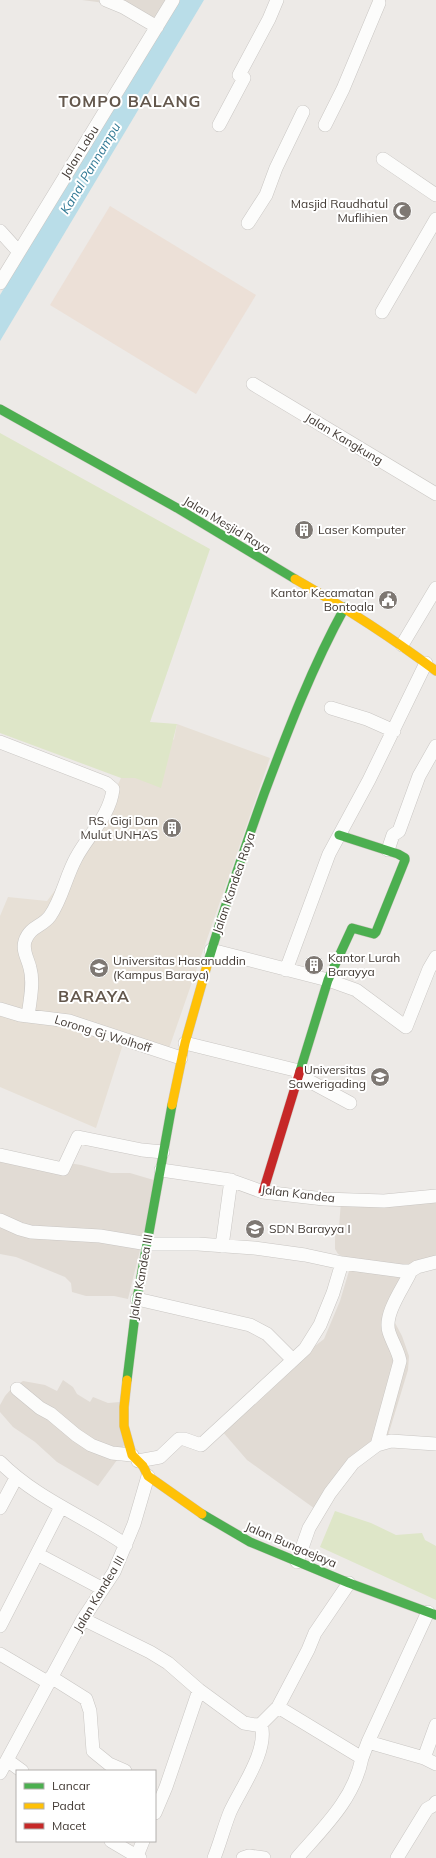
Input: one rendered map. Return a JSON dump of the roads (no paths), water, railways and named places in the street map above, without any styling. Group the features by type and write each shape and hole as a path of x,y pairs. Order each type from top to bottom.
{"main road":[{"name":"Jalan Mesjid Raya","path":"0,409 177,508 276,568 345,607 402,645 431,667"},
{"name":"Jalan Kandea Raya","path":"161,1170 181,1058 211,950 237,870 295,714 326,641 345,607"},
{"path":"264,1192 328,980 352,928 374,934 380,925 405,860 402,855 339,835"},
{"name":"Jalan Kandea III","path":"148,1476 143,1466 135,1458 124,1426 124,1407 136,1299 148,1244 161,1170"},
{"name":"Jalan Bungaejaya","path":"148,1476 232,1533 267,1550 349,1583 432,1613"}],"street":[{"path":"106,0 123,7 156,27"},
{"name":"Jalan Labu","path":"0,283 173,0"},
{"path":"219,125 277,0"},
{"path":"325,125 343,89 379,3"},
{"path":"248,223 266,195 276,168 303,112"},
{"path":"383,159 436,195"},
{"path":"382,312 436,219"},
{"path":"0,231 19,252"},
{"name":"Jalan Kangkung","path":"253,384 436,494"},
{"path":"402,645 436,588"},
{"path":"286,970 329,854 394,731 431,667"},
{"path":"332,708 394,731"},
{"path":"388,850 393,835 399,831 419,776 436,746"},
{"path":"2,748 106,783 113,789 100,824 92,832 76,858 54,908 49,916 34,927 26,938 25,950 32,975 28,1016"},
{"path":"211,950 328,980 362,993 406,1027 429,969 436,957"},
{"name":"Lorong Gj Wolhoff","path":"0,1009 28,1016 69,1021 181,1058"},
{"path":"185,1043 299,1073 350,1103"},
{"path":"0,1155 63,1169 78,1137 142,1150 163,1152"},
{"name":"Jalan Kandea","path":"161,1170 231,1180 264,1192 365,1201 436,1196"},
{"path":"222,1246 231,1180"},
{"path":"0,1220 31,1232 100,1236 148,1244 222,1246 290,1253 342,1263 410,1271"},
{"path":"377,1445 400,1361 398,1352 389,1331 389,1318 396,1299 410,1271 417,1267 436,1262"},
{"path":"17,1389 76,1435 91,1445 112,1453 135,1458 160,1457 179,1439 184,1439 201,1445 305,1349 320,1325 333,1293 342,1263"},
{"path":"136,1299 250,1325 267,1334 293,1360"},
{"path":"297,1562 309,1528 330,1493 353,1463 377,1445 391,1441 436,1444"},
{"path":"0,1462 16,1478 73,1515 95,1524 126,1545"},
{"name":"Jalan Kandea III","path":"0,1773 83,1620 114,1572 134,1524 148,1476"},
{"path":"0,1508 16,1478"},
{"path":"0,1626 61,1507"},
{"path":"37,1554 103,1589"},
{"path":"83,1620 150,1652 172,1667 199,1690 244,1723 256,1726 261,1724 278,1707 308,1650 315,1633 349,1583"},
{"path":"297,1858 346,1801 358,1776 362,1758 368,1742 432,1613"},
{"path":"0,1654 86,1699 90,1711 93,1751 109,1764 124,1770"},
{"path":"156,1807 160,1785 199,1690"},
{"path":"278,1707 362,1758"},
{"path":"214,1858 230,1812 257,1758 264,1732 261,1724"},
{"path":"368,1742 430,1761 436,1725"},
{"path":"8,1760 21,1770"},
{"path":"397,1858 427,1809 436,1802"},
{"path":"115,1849 139,1857 143,1842"},
{"path":"243,1858 249,1856 264,1858"}],"water":[{"name":"Kanal Pannampu","path":"178,0 204,0 0,341 0,295"}],"place":[{"name":"Masjid Raudhatul Muflihien","path":"402,211"},
{"name":"Laser Komputer","path":"304,530"},
{"name":"Kantor Kecamatan Bontoala","path":"388,600"},
{"name":"RS. Gigi Dan Mulut UNHAS","path":"172,828"},
{"name":"Kantor Lurah Barayya","path":"314,965"},
{"name":"Universitas Hasanuddin (Kampus Baraya)","path":"99,968"},
{"name":"Universitas Sawerigading","path":"380,1077"},
{"name":"SDN Barayya I","path":"255,1229"}],"district":[{"name":"TOMPO BALANG","path":"130,101"},
{"name":"BARAYA","path":"94,996"}]}
